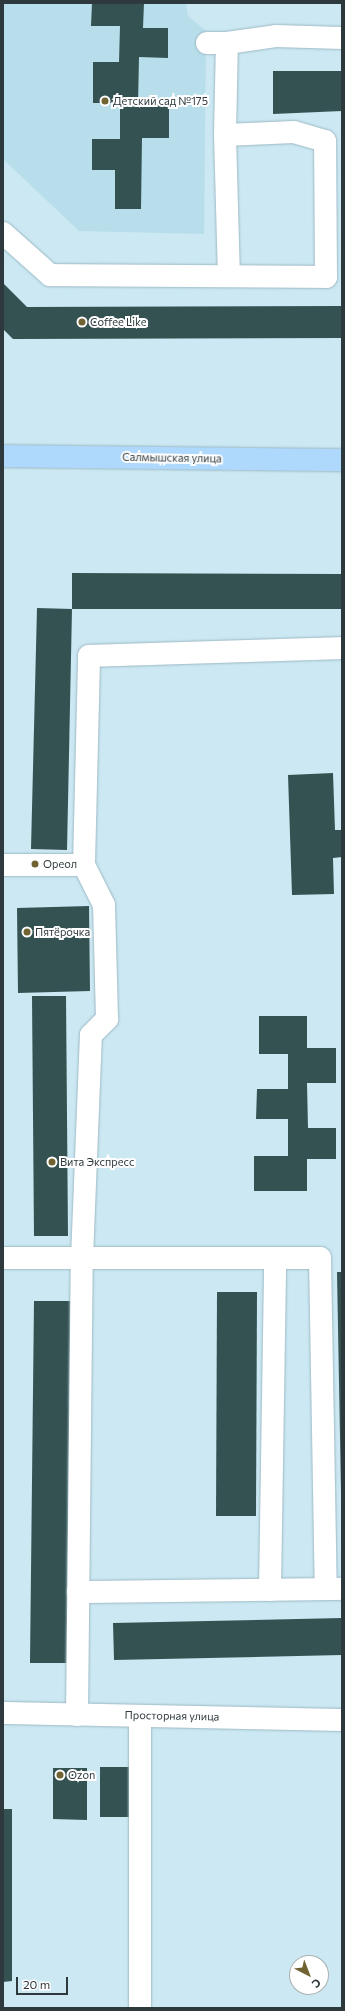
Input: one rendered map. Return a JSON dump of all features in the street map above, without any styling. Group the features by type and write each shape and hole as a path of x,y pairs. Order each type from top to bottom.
{"main road":[{"name":"Салмышская улица","path":"3,456 342,460"}],"street":[{"path":"229,275 225,135 217,43 276,36 342,38"},
{"path":"3,234 50,275 229,275 326,277 325,141 294,132 225,135"},
{"path":"77,1714 82,1258 91,1035 107,1019 104,905 84,865 89,656 342,648"},
{"path":"3,866 84,865"},
{"path":"3,1258 320,1258 334,1589 78,1592"},
{"path":"270,1590 275,1258"},
{"name":"Просторная улица","path":"3,1713 342,1720"},
{"path":"140,1716 140,2008"}],"shaded area":[{"name":"Детский сад №175","path":"3,3 186,3 188,16 206,31 204,234 79,231 3,159"}],"building":[{"path":"92,3 144,3 143,28 168,28 168,58 139,57 138,104 169,104 169,138 142,138 141,209 115,209 115,170 92,170 92,139 120,139 120,103 93,103 93,62 119,62 120,26 91,26"},
{"path":"273,71 342,71 342,111 273,114"},
{"path":"3,283 27,307 342,306 342,338 13,339 3,329"},
{"path":"72,573 342,574 342,609 72,609"},
{"path":"37,608 72,609 67,850 31,849"},
{"path":"333,773 335,830 342,830 342,857 333,858 334,894 292,895 288,775"},
{"path":"89,906 90,991 18,993 17,908"},
{"path":"32,996 66,996 68,1236 34,1236"},
{"path":"259,1016 307,1016 307,1048 336,1048 336,1083 307,1083 308,1128 336,1128 336,1159 307,1159 307,1191 254,1191 254,1156 288,1156 288,1119 256,1119 257,1089 288,1089 288,1054 259,1054"},
{"path":"337,1272 342,1272 342,1492 341,1492"},
{"path":"217,1292 257,1292 256,1516 216,1516"},
{"path":"34,1301 72,1301 67,1663 30,1663"},
{"path":"342,1618 342,1655 114,1660 113,1623"},
{"path":"100,1767 131,1767 131,1817 100,1817"},
{"path":"53,1768 87,1768 87,1820 53,1819"},
{"path":"3,1809 12,1809 12,1981 3,1982"}],"place":[{"name":"Детский сад №175","path":"105,101"},
{"name":"Coffee Like","path":"82,322"},
{"name":"Ореол","path":"35,864"},
{"name":"Пятёрочка","path":"27,932"},
{"name":"Вита Экспресс","path":"52,1162"},
{"name":"Ozon","path":"60,1775"}]}
